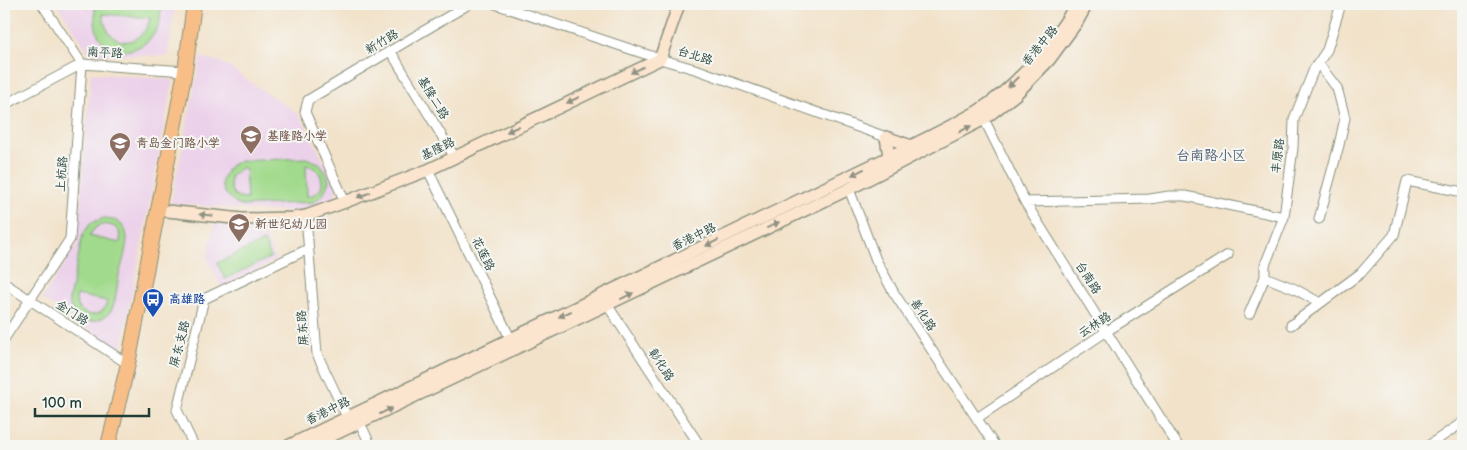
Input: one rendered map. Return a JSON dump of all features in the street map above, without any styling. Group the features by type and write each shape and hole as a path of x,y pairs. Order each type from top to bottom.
{"main road":[{"path":"108,446 128,364 158,210 185,71 194,4"},
{"path":"660,59 679,4"},
{"name":"香港中路","path":"288,446 347,417 513,344 604,301 916,149 978,110 1009,87 1041,53 1070,15 1076,4"},
{"name":"香港中路","path":"916,149 984,119 1015,95 1049,60 1077,22 1087,4"},
{"name":"基隆路","path":"158,210 242,219 306,216 428,170 660,59"},
{"path":"886,137 916,149"},
{"path":"886,137 890,163"},
{"name":"香港中路","path":"604,301 849,189 890,163"},
{"name":"香港中路","path":"310,446 360,423 513,344"}],"street":[{"path":"42,4 82,64"},
{"name":"新竹路","path":"345,202 305,112 308,100 469,4"},
{"name":"台北路","path":"495,4 707,73 886,137"},
{"name":"丰原路","path":"1249,314 1265,277 1266,265 1284,217 1293,148 1294,119 1314,69 1327,50 1341,4"},
{"name":"基隆二路","path":"391,52 454,156"},
{"path":"1318,62 1337,88 1345,118 1319,219"},
{"name":"南平路","path":"4,105 82,64 185,71"},
{"name":"上杭路","path":"4,339 70,239 82,64"},
{"name":"台南路","path":"984,119 1025,202 1178,446"},
{"name":"花莲路","path":"428,170 513,344"},
{"path":"1290,325 1361,273 1394,235 1407,181 1463,192"},
{"name":"善化路","path":"849,189 876,260 894,293 995,446"},
{"path":"1025,202 1150,199 1185,196 1284,217"},
{"name":"屏东路","path":"306,216 317,354 347,417"},
{"name":"屏东支路","path":"194,446 177,410 204,299 308,248"},
{"name":"云林路","path":"977,418 1107,331 1228,255"},
{"path":"1265,277 1295,289 1320,303"},
{"name":"金门路","path":"4,283 128,364"},
{"name":"彰化路","path":"604,301 700,446"},
{"path":"347,417 360,423 371,446"},
{"path":"1428,446 1463,422"}],"shaded area":[{"path":"57,4 175,4 168,56 90,54"},
{"name":"基隆路小学","path":"201,57 221,62 298,114 337,187 334,200 304,211 261,211 171,203"},
{"name":"青岛金门路小学","path":"91,73 173,80 121,350 42,299 77,244"},
{"name":"新世纪幼儿园","path":"214,224 261,226 276,260 221,287 207,259"}],"green space":[{"path":"95,4 161,4 158,27 146,42 138,47 120,51 112,49 98,35 95,23","holes":["103,14 150,18 139,36 132,40 124,41 110,34 105,25"]},
{"path":"306,158 319,163 327,174 329,181 324,193 315,202 241,206 236,204 225,193 222,186 222,180 228,168 240,161","holes":["306,165 313,167 321,176 321,187 314,195 307,196","241,168 245,168 247,199 242,199 235,195 230,185 231,176"]},
{"path":"104,218 112,219 123,226 127,238 112,309 98,320 86,321 76,316 69,299 83,234 91,223","holes":["109,225 116,228 120,234 120,243 89,236 96,227","77,295 107,301 100,313 88,314 79,308 76,302"]},
{"path":"264,241 271,257 225,279 217,263"}],"place":[{"name":"基隆路小学","path":"251,155"},
{"name":"青岛金门路小学","path":"120,162"},
{"name":"新世纪幼儿园","path":"239,243"},
{"name":"高雄路","path":"153,318"}],"district":[{"name":"台南路小区","path":"1211,155"}]}
